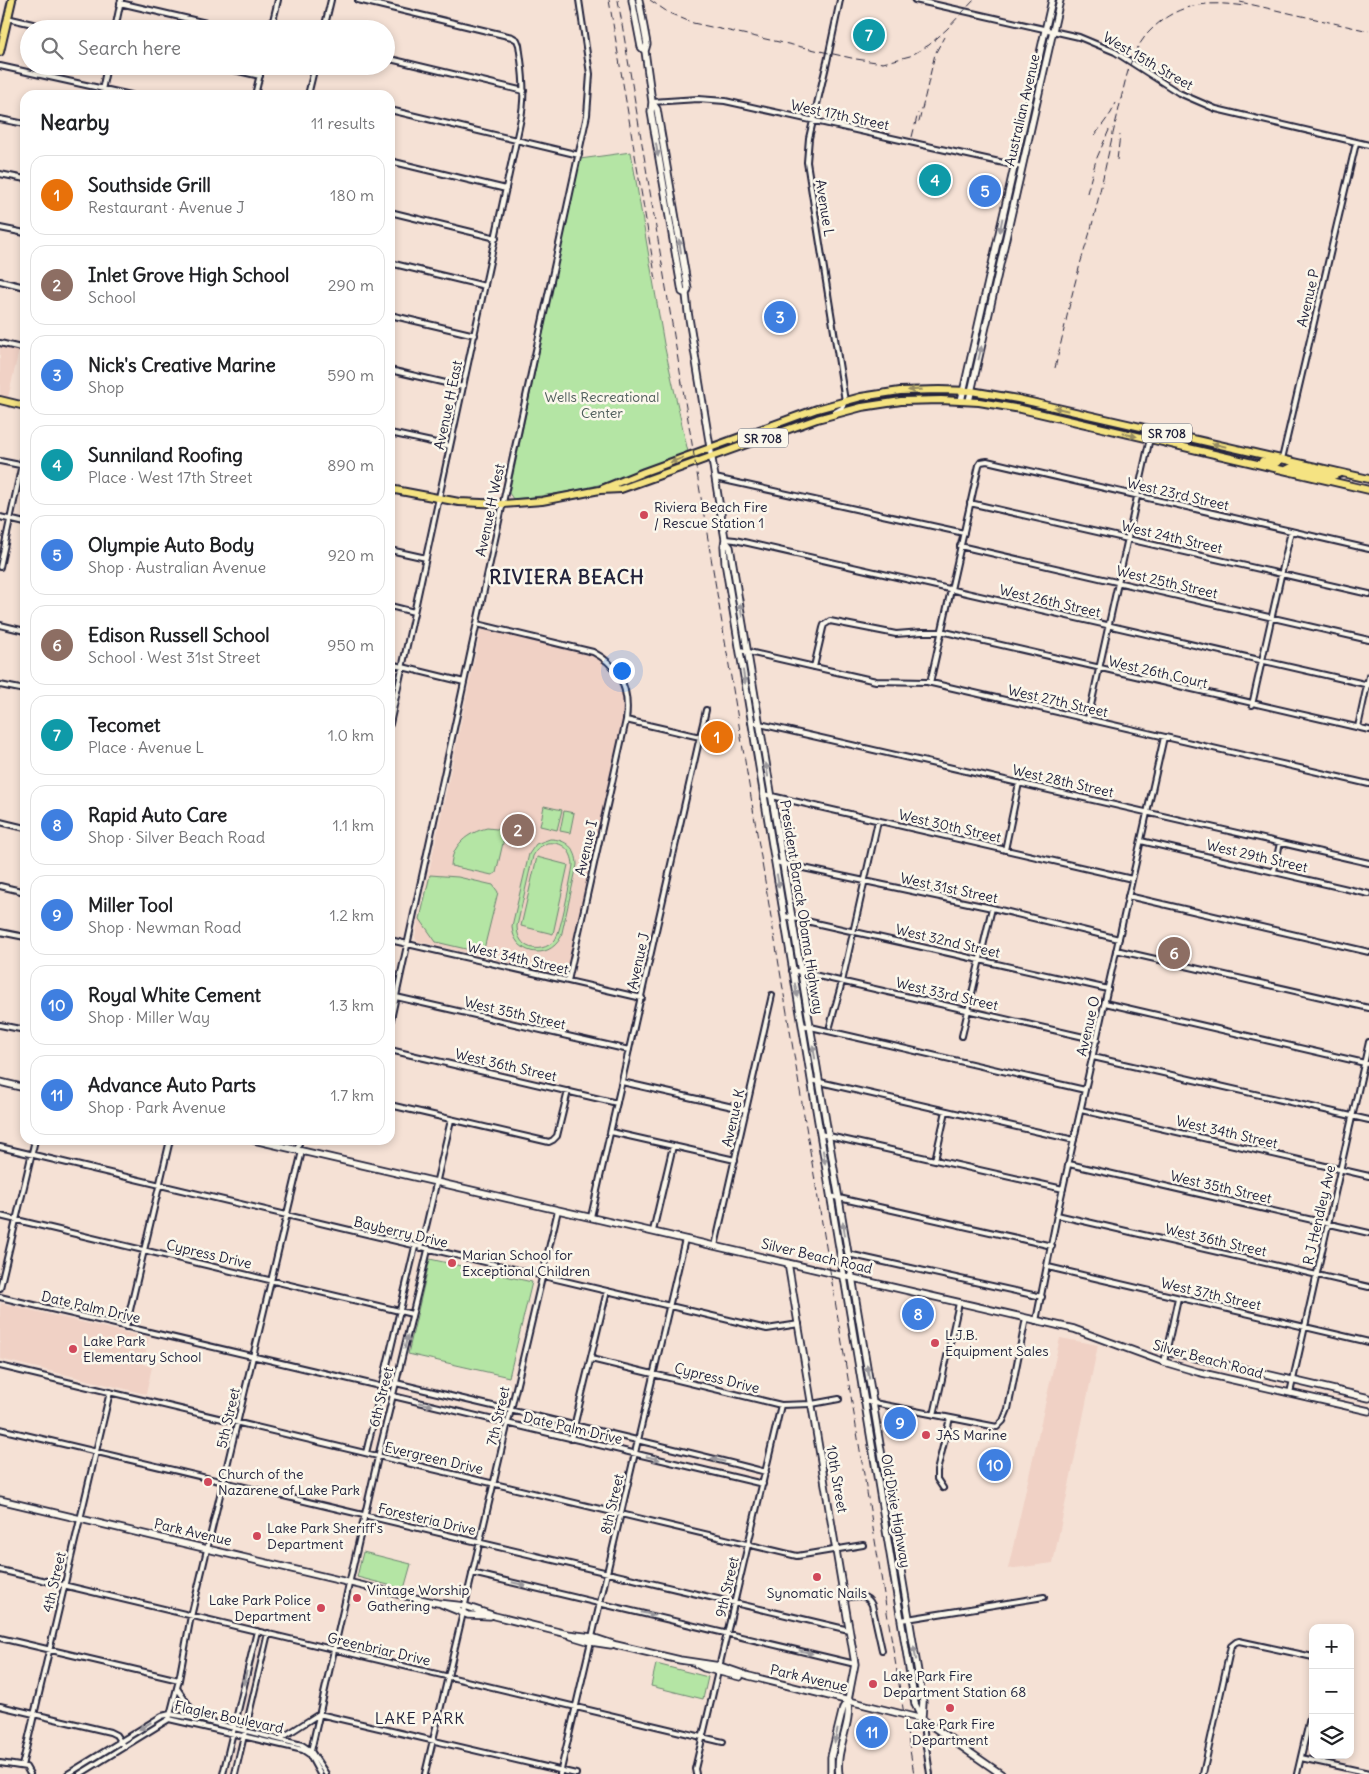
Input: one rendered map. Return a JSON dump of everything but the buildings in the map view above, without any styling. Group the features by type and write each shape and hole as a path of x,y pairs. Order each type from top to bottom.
{"main road":[{"path":"0,52 12,0"},
{"name":"President Barack Obama Highway","path":"632,0 641,47 645,51"},
{"name":"President Barack Obama Highway","path":"639,0 647,44 645,51 652,102 651,112 673,245 682,292 686,294 715,478 726,541 730,547 851,1277"},
{"name":"Australian Avenue","path":"965,401 1014,165 1052,0"},
{"name":"Australian Avenue","path":"967,391 1022,167 1060,0"},
{"name":"SR 708","path":"600,490 816,409 845,401 900,391 967,391 1018,399 1369,480"},
{"path":"0,400 20,405"},
{"name":"SR 708","path":"395,490 439,500 503,504 542,501 600,490 620,489 831,415 862,407 901,401 965,401 1021,410 1369,490"},
{"path":"1232,458 1236,455 1276,463 1282,459"},
{"path":"1286,470 1292,467 1333,476 1341,473"},
{"name":"President Barack Obama Highway","path":"726,541 724,546 725,562 844,1276"},
{"path":"0,1082 20,1087"},
{"name":"Silver Beach Road","path":"277,1145 1074,1329 1164,1362 1198,1372 1369,1411"},
{"name":"10th Street","path":"788,1263 855,1664 848,1700 843,1708 836,1736 831,1774"},
{"name":"Old Dixie Highway","path":"844,1276 915,1704 922,1719"},
{"name":"Old Dixie Highway","path":"851,1277 923,1702 922,1719"},
{"name":"Silver Beach Road","path":"1166,1351 1369,1398"},
{"name":"Park Avenue","path":"0,1500 438,1603 464,1606 495,1616 591,1640 690,1662 704,1668 720,1669 744,1678 749,1676 922,1719"},
{"name":"Park Avenue","path":"438,1603 463,1613 495,1616"},
{"name":"10th Street","path":"839,1774 839,1756 850,1710 848,1700"},
{"path":"922,1719 1000,1774"}],"street":[{"path":"273,20 278,0"},
{"path":"326,20 331,0"},
{"name":"Avenue H East","path":"358,0 515,38 519,45 524,91 517,140 395,700"},
{"name":"Avenue H West","path":"395,1002 587,116 590,88 589,59 579,0"},
{"name":"Avenue L","path":"840,0 813,120 807,162 845,401"},
{"name":"West 15th Street","path":"915,0 1053,30 1096,43 1115,52 1178,93 1216,109 1369,145"},
{"path":"117,20 120,2 195,20"},
{"path":"7,18 20,21"},
{"path":"395,60 524,91"},
{"path":"0,66 20,70"},
{"path":"42,75 110,90"},
{"path":"102,88 105,75"},
{"path":"256,75 260,76 257,90"},
{"path":"309,90 313,75"},
{"name":"West 17th Street","path":"652,102 688,99 712,100 813,120 1022,167"},
{"path":"395,111 579,155"},
{"path":"0,119 20,123"},
{"name":"Avenue P","path":"1282,459 1356,143"},
{"path":"395,162 506,189"},
{"path":"0,174 20,178"},
{"path":"395,213 496,238"},
{"path":"0,228 20,232"},
{"path":"395,264 485,286"},
{"path":"0,281 20,286"},
{"path":"395,316 474,335"},
{"path":"0,343 20,348"},
{"path":"395,371 463,387"},
{"path":"831,415 842,408 845,401"},
{"path":"1088,719 1152,429"},
{"path":"395,434 450,446"},
{"path":"0,461 20,465"},
{"name":"West 23rd Street","path":"970,503 979,465 981,462 986,461 1369,549"},
{"path":"0,566 20,478"},
{"path":"715,478 964,533"},
{"path":"930,683 970,503"},
{"name":"West 24th Street","path":"970,503 1369,594"},
{"path":"0,517 20,522"},
{"path":"1252,704 1291,531"},
{"name":"West 26th Street","path":"726,541 742,541 1368,685"},
{"name":"West 25th Street","path":"960,546 1369,640"},
{"path":"395,551 426,558"},
{"path":"395,607 414,612"},
{"name":"West 26th Court","path":"814,667 823,628 830,621 896,634 922,632 949,633 1369,731"},
{"path":"477,624 586,649 600,655 616,670 623,683 628,701 626,720 700,737"},
{"path":"0,625 20,630"},
{"name":"West 27th Street","path":"740,650 883,682 917,681 930,683 1369,784"},
{"path":"395,665 464,682"},
{"path":"1357,729 1369,676"},
{"path":"0,685 20,689"},
{"name":"Avenue J","path":"591,1217 706,710"},
{"name":"Avenue I","path":"568,981 626,720"},
{"name":"West 28th Street","path":"751,722 1369,864"},
{"name":"Avenue O","path":"1036,1321 1057,1216 1164,737"},
{"path":"1004,850 1019,783"},
{"name":"West 30th Street","path":"763,794 1132,879"},
{"path":"830,1026 842,982 878,820"},
{"path":"0,822 20,827"},
{"name":"West 29th Street","path":"1141,841 1369,894"},
{"path":"1274,872 1280,843"},
{"name":"West 31st Street","path":"774,862 992,908 1119,939"},
{"path":"0,886 20,891"},
{"path":"1128,896 1369,952"},
{"path":"962,1036 992,908"},
{"name":"West 32nd Street","path":"784,916 1108,989"},
{"path":"0,932 20,936"},
{"name":"West 34th Street","path":"395,941 642,998"},
{"path":"1116,950 1369,1008"},
{"name":"West 33rd Street","path":"792,970 1096,1040"},
{"name":"Avenue K","path":"715,1246 772,995"},
{"name":"West 35th Street","path":"396,997 630,1050"},
{"path":"1105,1003 1367,1063"},
{"path":"0,1024 20,1029"},
{"path":"802,1025 1085,1090"},
{"name":"R J Hendley Ave","path":"1290,1393 1352,1116 1367,1063 1369,1042"},
{"name":"West 36th Street","path":"395,1051 617,1103"},
{"path":"1093,1057 1369,1120"},
{"path":"811,1080 1074,1140"},
{"path":"622,1082 746,1110"},
{"path":"395,1106 549,1142 557,1136 568,1091"},
{"path":"935,1160 946,1110"},
{"name":"West 34th Street","path":"1081,1110 1369,1176"},
{"path":"421,1248 451,1120"},
{"path":"611,1132 735,1160"},
{"path":"820,1134 1063,1189"},
{"path":"0,1288 34,1145"},
{"path":"126,1327 169,1145"},
{"path":"300,1145 300,1150"},
{"path":"653,1231 673,1146"},
{"name":"Bayberry Drive","path":"0,1147 767,1329 798,1324"},
{"name":"5th Street","path":"170,1717 192,1616 287,1216 300,1150"},
{"name":"West 35th Street","path":"1069,1164 1369,1233"},
{"path":"830,1196 1052,1246"},
{"name":"7th Street","path":"425,1774 558,1210"},
{"name":"Cypress Drive","path":"0,1216 412,1314"},
{"name":"West 36th Street","path":"1057,1216 1369,1287"},
{"name":"8th Street","path":"560,1772 685,1239"},
{"name":"6th Street","path":"366,1454 415,1246"},
{"name":"6th Street","path":"310,1752 428,1250"},
{"path":"848,1254 1042,1297"},
{"name":"West 37th Street","path":"1048,1268 1369,1342"},
{"path":"571,1439 607,1291"},
{"name":"Date Palm Drive","path":"0,1297 382,1387 393,1396 763,1484"},
{"path":"1164,1362 1178,1298"},
{"path":"934,1414 959,1303"},
{"path":"864,1401 997,1427 1003,1421 1008,1409 1026,1318"},
{"name":"Cypress Drive","path":"590,1359 781,1405 812,1404 839,1399"},
{"name":"Evergreen Drive","path":"0,1366 797,1556 863,1545"},
{"name":"Date Palm Drive","path":"382,1387 396,1383 766,1472"},
{"name":"4th Street","path":"22,1766 110,1392"},
{"name":"9th Street","path":"696,1774 695,1769 781,1405"},
{"path":"943,1488 937,1479 937,1471 950,1418"},
{"name":"Foresteria Drive","path":"0,1429 850,1630"},
{"name":"Greenbriar Drive","path":"0,1570 723,1742"},
{"path":"472,1572 855,1664"},
{"path":"844,1598 863,1596 869,1599 882,1650"},
{"path":"902,1620 1044,1597"},
{"path":"223,1774 257,1631"},
{"path":"235,1774 268,1633"},
{"path":"0,1638 179,1680"},
{"path":"1203,1774 1231,1646 1236,1642 1309,1656"},
{"path":"176,1688 198,1719"},
{"path":"0,1706 110,1732 116,1735 124,1747"},
{"path":"280,1739 319,1714 560,1772 576,1774"},
{"path":"1297,1774 1311,1714"},
{"name":"Flagler Boulevard","path":"68,1774 162,1716 198,1719 233,1731"},
{"name":"Flagler Boulevard","path":"80,1774 170,1717 233,1731 310,1752"},
{"path":"922,1719 930,1774"},
{"name":"Flagler Boulevard","path":"244,1734 280,1739 302,1745 310,1752"},
{"path":"310,1752 320,1774"},
{"path":"310,1752 326,1774"},
{"path":"1301,1758 1369,1773"},
{"path":"0,1764 26,1767 30,1774"}],"shaded area":[{"path":"0,346 19,350 8,398 0,396"},
{"path":"481,629 587,653 601,659 617,677 626,703 565,976 417,941 415,937"},
{"name":"Lake Park Elementary School","path":"1,1303 149,1338 143,1364 152,1367 146,1394 0,1359"},
{"path":"1060,1338 1098,1345 1053,1563 1008,1569"}],"green space":[{"name":"Wells Recreational Center","path":"631,152 664,344 688,452 600,485 563,493 513,499 509,493 580,159"},
{"path":"544,806 562,810 557,830 540,826"},
{"path":"564,811 574,813 570,833 560,831"},
{"path":"487,828 506,830 496,873 492,875 451,866 454,852 462,841 473,833"},
{"path":"550,839 566,843 575,854 577,865 561,937 548,950 540,952 532,951 518,943 512,926 529,854 536,844","holes":["547,843 562,845 571,855 572,872 563,916 555,940 545,947 534,948 522,942 518,935 517,926 533,856 538,848"]},
{"path":"537,857 568,865 553,934 521,926"},
{"path":"430,875 458,877 493,885 498,892 483,953 436,942 420,919"},
{"path":"430,1259 532,1282 509,1377 408,1354"},
{"path":"363,1552 411,1564 404,1589 357,1577"},
{"path":"656,1664 708,1677 703,1699 651,1686"}],"railway":[{"path":"609,0 656,280"},
{"path":"618,0 914,1774"},
{"path":"650,0 669,13 693,23 856,59 883,63 910,56 929,45 974,0"},
{"path":"1240,2 1369,31"},
{"path":"1055,368 1081,260 1092,225 1125,83 1136,51 1148,33 1170,15 1181,10 1206,4 1246,6"},
{"path":"919,122 935,54 944,37"},
{"path":"1095,135 1116,103"},
{"path":"912,137 918,113"},
{"path":"1087,193 1096,160 1109,130"},
{"path":"1117,160 1120,135"}],"place":[{"name":"Tecomet","path":"869,35"},
{"name":"Sunniland Roofing","path":"935,180"},
{"name":"Olympie Auto Body","path":"985,191"},
{"name":"Nick's Creative Marine","path":"780,317"},
{"name":"Riviera Beach Fire / Rescue Station 1","path":"644,515"},
{"name":"Southside Grill","path":"717,737"},
{"name":"Inlet Grove High School","path":"518,830"},
{"name":"Edison Russell School","path":"1174,953"},
{"name":"Marian School for Exceptional Children","path":"452,1263"},
{"name":"Rapid Auto Care","path":"918,1314"},
{"name":"L.J.B. Equipment Sales","path":"935,1343"},
{"name":"Lake Park Elementary School","path":"73,1349"},
{"name":"Miller Tool","path":"900,1423"},
{"name":"JAS Marine","path":"926,1435"},
{"name":"Royal White Cement","path":"995,1465"},
{"name":"Church of the Nazarene of Lake Park","path":"208,1482"},
{"name":"Lake Park Sheriff's Department","path":"257,1536"},
{"name":"Synomatic Nails","path":"817,1577"},
{"name":"Vintage Worship Gathering","path":"357,1598"},
{"name":"Lake Park Police Department","path":"321,1608"},
{"name":"Lake Park Fire Department Station 68","path":"873,1684"},
{"name":"Lake Park Fire Department","path":"950,1708"},
{"name":"Advance Auto Parts","path":"872,1732"}],"district":[{"name":"RIVIERA BEACH","path":"567,577"},
{"name":"LAKE PARK","path":"420,1718"}]}
